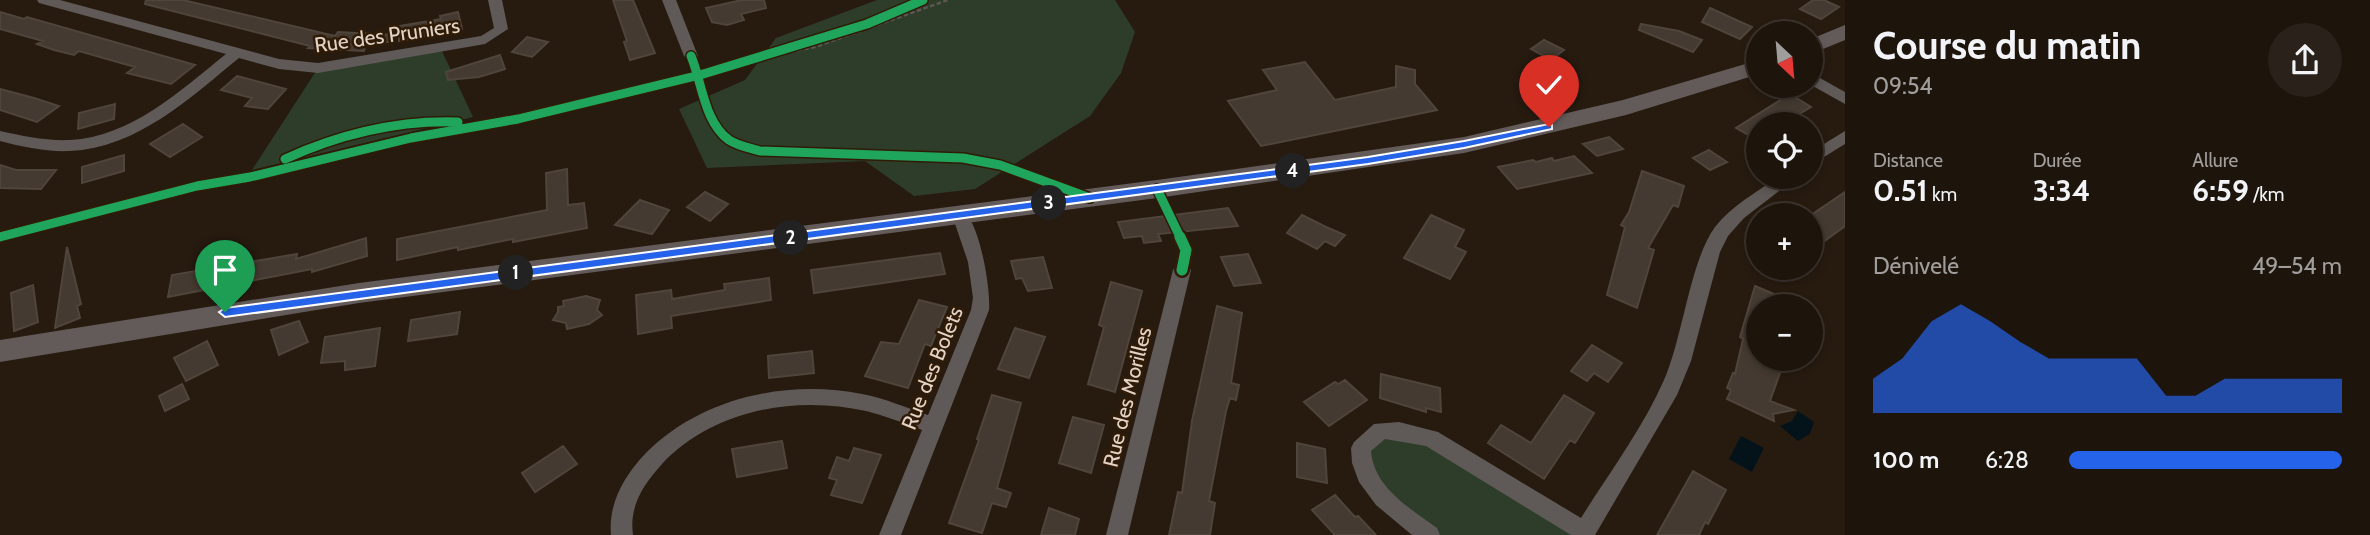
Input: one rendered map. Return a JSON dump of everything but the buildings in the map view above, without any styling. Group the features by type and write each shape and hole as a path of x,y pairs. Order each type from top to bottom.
{"street":[{"name":"Rue des Pruniers","path":"44,0 279,64 318,68 473,44 501,29 495,0"},
{"path":"669,0 691,55"},
{"path":"1824,41 1845,32"},
{"path":"0,136 57,148 89,143 131,131 165,109 236,53"},
{"path":"0,351 359,292 960,215 1464,145 1626,107 1746,71"},
{"path":"1824,86 1845,99"},
{"path":"1823,152 1845,136"},
{"path":"1429,535 1382,498 1368,480 1360,463 1361,448 1381,430 1432,438 1584,533 1672,384 1682,361 1711,251 1721,232 1738,214 1772,189"},
{"name":"Rue des Bolets","path":"891,535 980,310 983,296 978,270 960,215"},
{"name":"Rue des Morilles","path":"1117,535 1182,270"},
{"path":"622,535 625,496 645,469 662,448 719,414 758,402 821,397 859,401 933,425"}],"path":[{"path":"758,58 867,24 923,0"},
{"path":"758,58 815,47 898,20 948,0"}],"green space":[{"path":"877,0 1115,0 1135,32 1121,73 1090,116 975,189 914,196 865,161 707,168 679,109 745,80 776,38"},
{"path":"441,49 473,117 252,170 318,68"},
{"path":"1414,434 1583,535 1429,535 1383,498 1361,448 1369,438"}],"shaded area":[{"path":"1798,411 1814,422 1810,434 1798,441 1780,426 1792,421"},
{"path":"1741,436 1764,448 1752,472 1729,459"}],"cycle path":[{"path":"0,237 197,186 250,177 411,138 518,119 700,75 867,24 923,0"},
{"path":"691,56 715,123 729,140 740,145 760,151 963,158 1000,165 1090,198"},
{"path":"285,159 347,135 392,125 458,122"},
{"path":"1157,189 1186,250 1182,270"}],"route":[{"path":"225,312 359,292 586,265 1368,160 1464,145 1549,127"}]}
